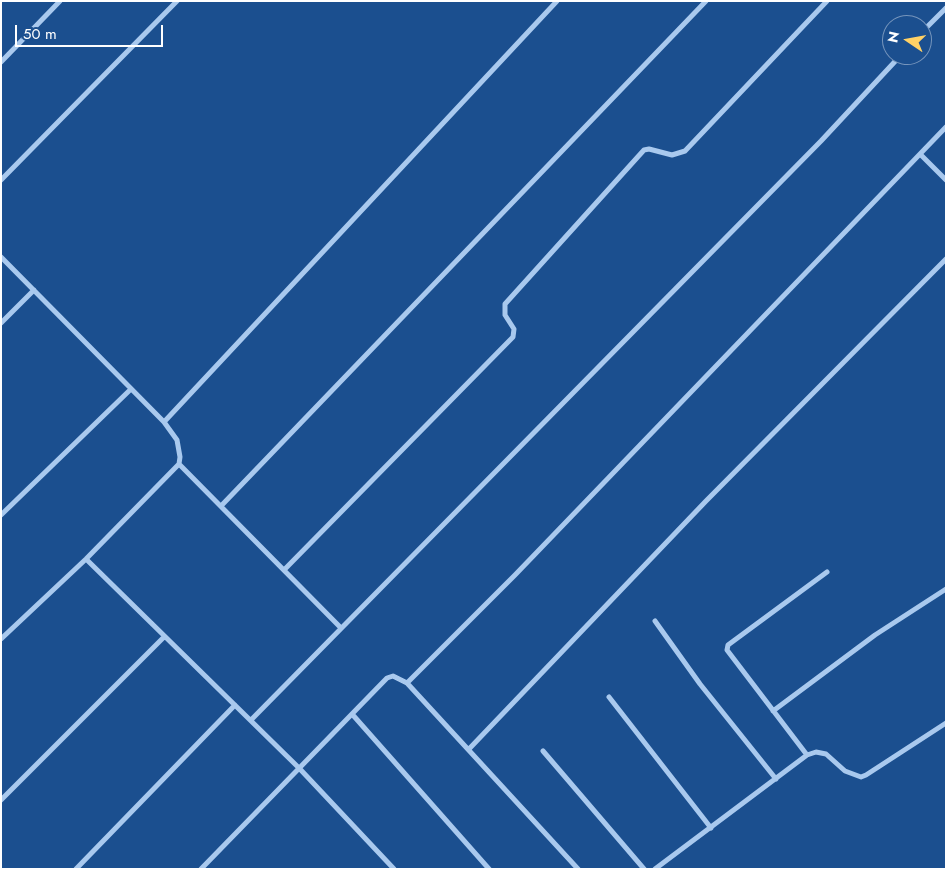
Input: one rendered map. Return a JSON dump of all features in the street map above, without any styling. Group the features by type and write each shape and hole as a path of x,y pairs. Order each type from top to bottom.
{"street":[{"path":"1,62 60,1"},
{"path":"1,180 177,1"},
{"path":"164,422 557,1"},
{"path":"220,506 706,1"},
{"path":"284,570 513,337 514,329 505,315 505,304 644,150 649,149 672,155 685,151 827,1"},
{"path":"932,22 946,8"},
{"path":"251,720 821,141 892,65"},
{"path":"407,683 515,575 946,127"},
{"path":"920,154 946,180"},
{"path":"1,257 164,422 177,440 179,464 341,628"},
{"path":"469,749 706,501 946,259"},
{"path":"1,323 34,290"},
{"path":"1,516 132,389"},
{"path":"1,639 86,559 179,464"},
{"path":"86,559 299,768 391,868"},
{"path":"806,756 727,650 728,645 827,572"},
{"path":"773,711 875,635 946,589"},
{"path":"656,621 700,684 776,779"},
{"path":"1,800 164,637"},
{"path":"201,869 387,678 398,677 407,683 469,749 578,869"},
{"path":"609,697 711,828"},
{"path":"76,869 235,705"},
{"path":"352,714 489,869"},
{"path":"656,869 806,756 816,752 826,754 851,774 861,777 866,776 946,723"},
{"path":"543,751 644,869"}]}
